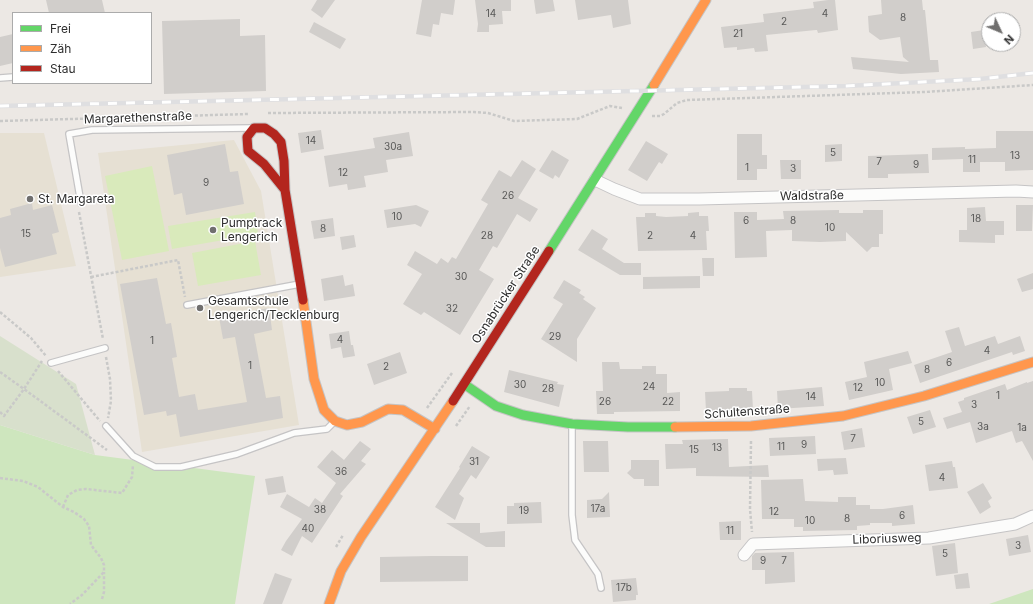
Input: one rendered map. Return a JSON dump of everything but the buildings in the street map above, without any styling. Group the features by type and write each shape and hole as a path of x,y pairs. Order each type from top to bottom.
{"street":[{"path":"696,0 697,15"},
{"name":"Osnabrücker Straße","path":"329,604 341,571 361,537 464,384 595,180 706,0"},
{"name":"Margarethenstraße","path":"285,190 264,164 248,151 247,137 254,128 265,128 274,134 280,142 284,161 285,190 314,379 324,410 335,421"},
{"name":"Waldstraße","path":"595,180 640,199 699,199 1016,191 1033,192"},
{"name":"Schultenstraße","path":"464,384 496,406 523,415 572,424 628,427 751,426 843,416 924,396 1033,362"},
{"path":"335,421 347,425 362,422 388,409 403,410 435,429"},
{"name":"Liboriusweg","path":"753,544 929,538 1015,524 1033,516"},
{"path":"744,554 753,544"}],"lane":[{"path":"0,78 12,77"},
{"name":"Margarethenstraße","path":"80,203 69,134 92,130 254,128"},
{"path":"187,305 300,284"},
{"path":"51,363 105,348"},
{"path":"106,426 133,456 154,467 181,467 237,454 294,433 327,429 335,421"},
{"path":"572,424 572,515 575,540 598,574 601,588"}],"path":[{"path":"264,113 283,113"},
{"path":"0,121 257,114"},
{"path":"80,203 79,215 110,378 110,401 106,426"},
{"path":"91,278 178,260 185,298"},
{"path":"0,312 31,338 98,419 106,426"},
{"path":"0,412 4,416 24,389 45,356"},
{"path":"0,372 107,450"},
{"path":"751,426 750,509 753,544"},
{"path":"63,507 68,495 77,490 86,488 122,494 132,477 133,456"},
{"path":"0,478 24,481 38,487 63,507 84,519 89,526 91,545 101,558 104,565 104,592 102,599"},
{"path":"70,604 82,595 104,572"}],"shaded area":[{"name":"St. Margareta","path":"0,133 44,133 76,266 0,277"},
{"name":"Gesamtschule Lengerich/Tecklenburg","path":"234,140 261,191 299,425 142,452 98,153"}],"green space":[{"path":"152,166 169,251 122,260 105,176"},
{"name":"Pumptrack Lengerich","path":"255,212 258,234 172,249 168,226"},
{"path":"255,241 261,275 198,286 192,253"},
{"path":"0,336 76,384 95,455 0,425"},
{"path":"0,425 95,455 255,476 235,604 0,604"},
{"path":"1033,589 1033,604 989,604"}],"railway":[{"path":"0,106 846,86 980,79 1033,73"}],"traffic: fast":[{"path":"549,251 654,85"},
{"path":"464,384 496,406 523,415 572,424 628,427 675,427"}],"traffic: slow":[{"path":"654,85 706,0"},
{"path":"303,300 314,379 324,410 335,421 347,425 362,422 388,409 403,410 435,429"},
{"path":"675,427 751,426 843,416 924,396 1033,362"},
{"path":"329,604 341,571 361,537 453,401"}],"traffic: jam":[{"path":"285,190 264,164 248,151 247,137 254,128 265,128 274,134 281,142 284,161 285,190 303,300"},
{"path":"453,401 549,251"}],"place":[{"name":"St. Margareta","path":"30,199"},
{"name":"Pumptrack Lengerich","path":"213,230"},
{"name":"Gesamtschule Lengerich/Tecklenburg","path":"200,308"}]}
